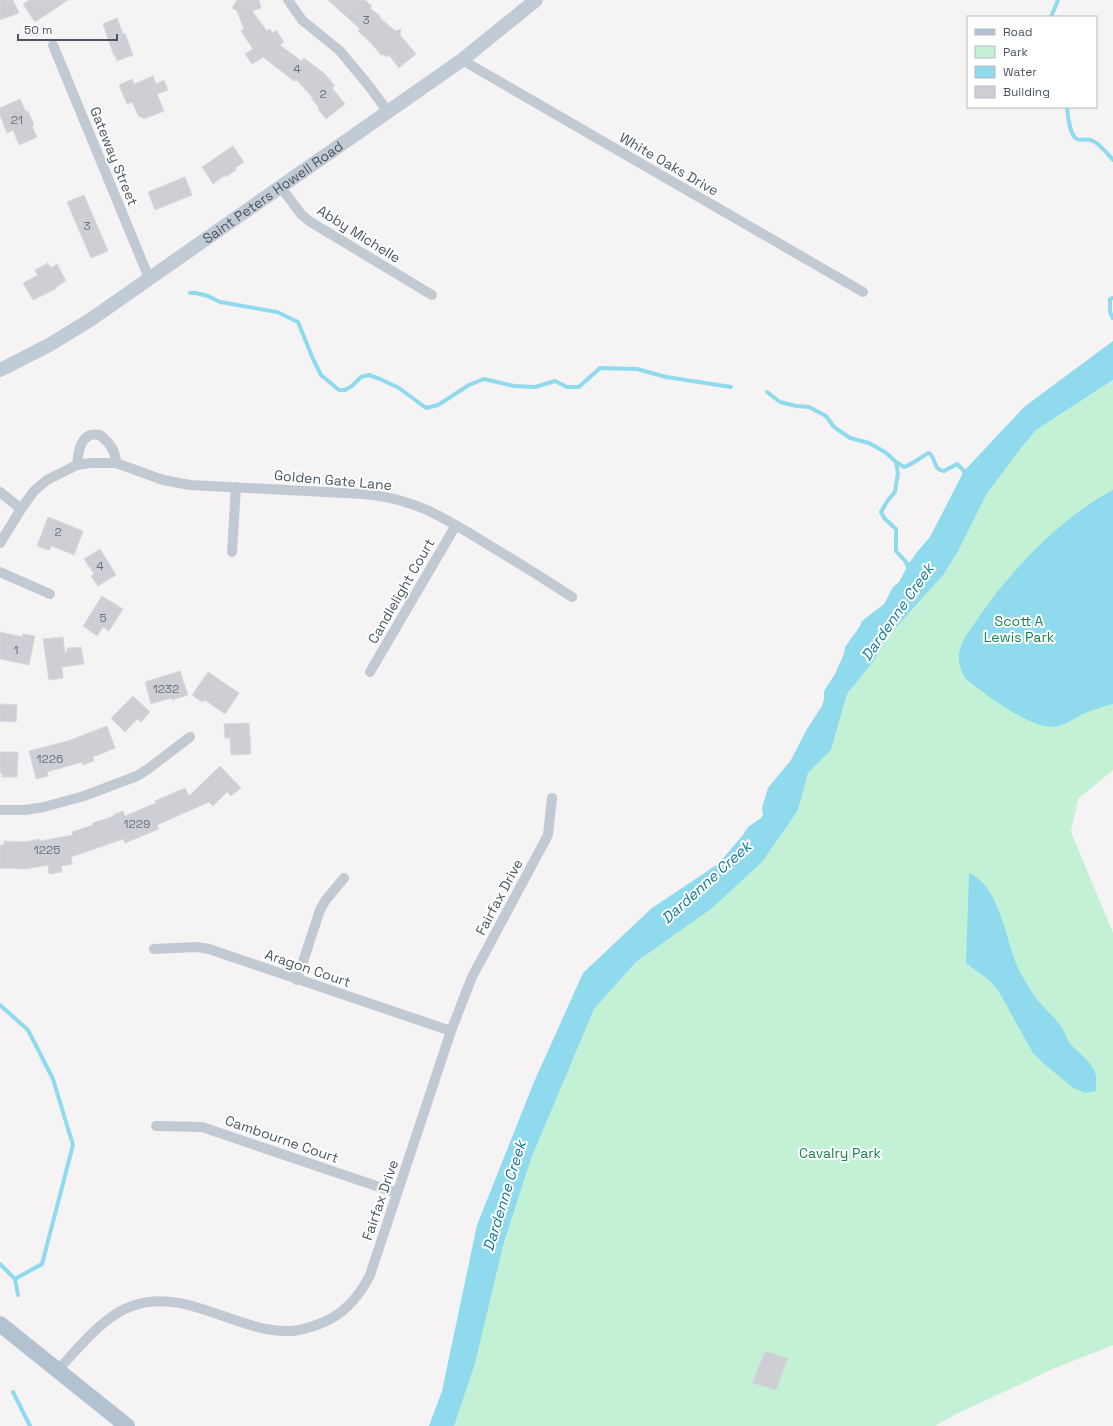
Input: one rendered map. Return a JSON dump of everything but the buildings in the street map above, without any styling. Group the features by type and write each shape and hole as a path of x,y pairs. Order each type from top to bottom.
{"main road":[{"name":"Saint Peters Howell Road","path":"0,370 70,333 462,60 536,0"},
{"path":"0,1324 127,1426"}],"street":[{"path":"288,0 302,20 340,51 388,112"},
{"name":"Gateway Street","path":"53,45 149,278"},
{"name":"White Oaks Drive","path":"462,60 863,292"},
{"name":"Abby Michelle","path":"280,186 300,214 309,221 432,295"},
{"path":"77,466 79,450 83,442 90,435 100,435 106,440 116,455 116,463"},
{"name":"Golden Gate Lane","path":"0,543 34,491 47,480 77,466 90,462 116,463 128,466 151,476 190,485 379,495 409,503 428,510 456,525 544,578 572,597"},
{"path":"232,552 236,487"},
{"path":"0,492 21,509"},
{"name":"Candlelight Court","path":"370,672 456,525"},
{"path":"0,572 50,594"},
{"path":"0,810 44,808 84,796 137,776 190,737"},
{"name":"Fairfax Drive","path":"57,1371 105,1322 118,1312 132,1306 161,1301 178,1302 252,1325 272,1330 290,1331 308,1328 327,1321 343,1310 356,1298 370,1275 451,1031 472,977 548,835 552,798"},
{"path":"297,980 320,910 325,901 344,878"},
{"name":"Aragon Court","path":"154,949 196,947 209,949 451,1031"},
{"name":"Cambourne Court","path":"156,1126 202,1127 397,1193"}],"green space":[{"name":"Cavalry Park","path":"1113,380 1113,770 1078,799 1071,832 1113,933 1113,1345 1055,1368 954,1415 935,1426 454,1426 475,1364 503,1246 531,1159 594,1009 636,962 711,909 798,810 808,773 831,750 847,694 873,662 885,640 944,574 957,553 986,495 1036,430"}],"water":[{"name":"Dardenne Creek","path":"1113,341 1113,380 1036,430 986,495 957,553 944,574 885,640 873,662 847,694 831,750 808,773 798,810 762,862 711,909 636,962 594,1009 531,1159 503,1246 475,1364 454,1426 429,1426 442,1391 477,1225 534,1082 583,973 652,908 719,863 748,827 761,818 763,815 762,808 768,788 791,760 807,729 822,706 824,691 835,674 844,654 845,647 862,621 884,604 893,587 899,582 906,569 906,562 910,562 930,537 964,471 1024,407"},
{"path":"1113,490 1113,704 1081,715 1059,726 1049,727 1037,724 998,703 967,680 960,666 960,649 967,634 1004,583 1020,565 1056,530 1074,515"},
{"path":"969,873 980,881 989,892 996,905 1016,964 1032,992 1061,1026 1071,1045 1087,1060 1094,1070 1096,1075 1096,1091 1085,1093 1072,1087 1042,1062 1033,1053 998,990 989,980 966,963"}],"waterway":[{"path":"1051,16 1058,0"},
{"path":"1067,108 1069,124 1074,137 1079,140 1091,140 1104,149 1113,160"},
{"path":"190,293 208,296 220,302 277,312 298,322 321,375 339,390 345,390 352,386 361,377 369,375 399,388 426,408 438,405 469,385 484,379 514,386 535,387 555,381 567,387 579,387 600,368 637,369 666,377 731,387"},
{"path":"1113,298 1110,299 1110,312 1113,318"},
{"path":"767,392 780,402 796,406 809,407 826,416 834,427 850,438 869,443 885,452 896,462 898,473 895,492 881,512 885,519 896,529 896,551 907,565"},
{"path":"896,462 904,467 929,453 940,470 944,471 957,464 964,471 965,476"},
{"path":"0,1005 28,1030 53,1079 73,1145 42,1264 15,1279"},
{"path":"0,1264 15,1279 18,1295"},
{"path":"13,1392 30,1426"}],"park label":[{"name":"Scott A Lewis Park","path":"1019,630"}]}
